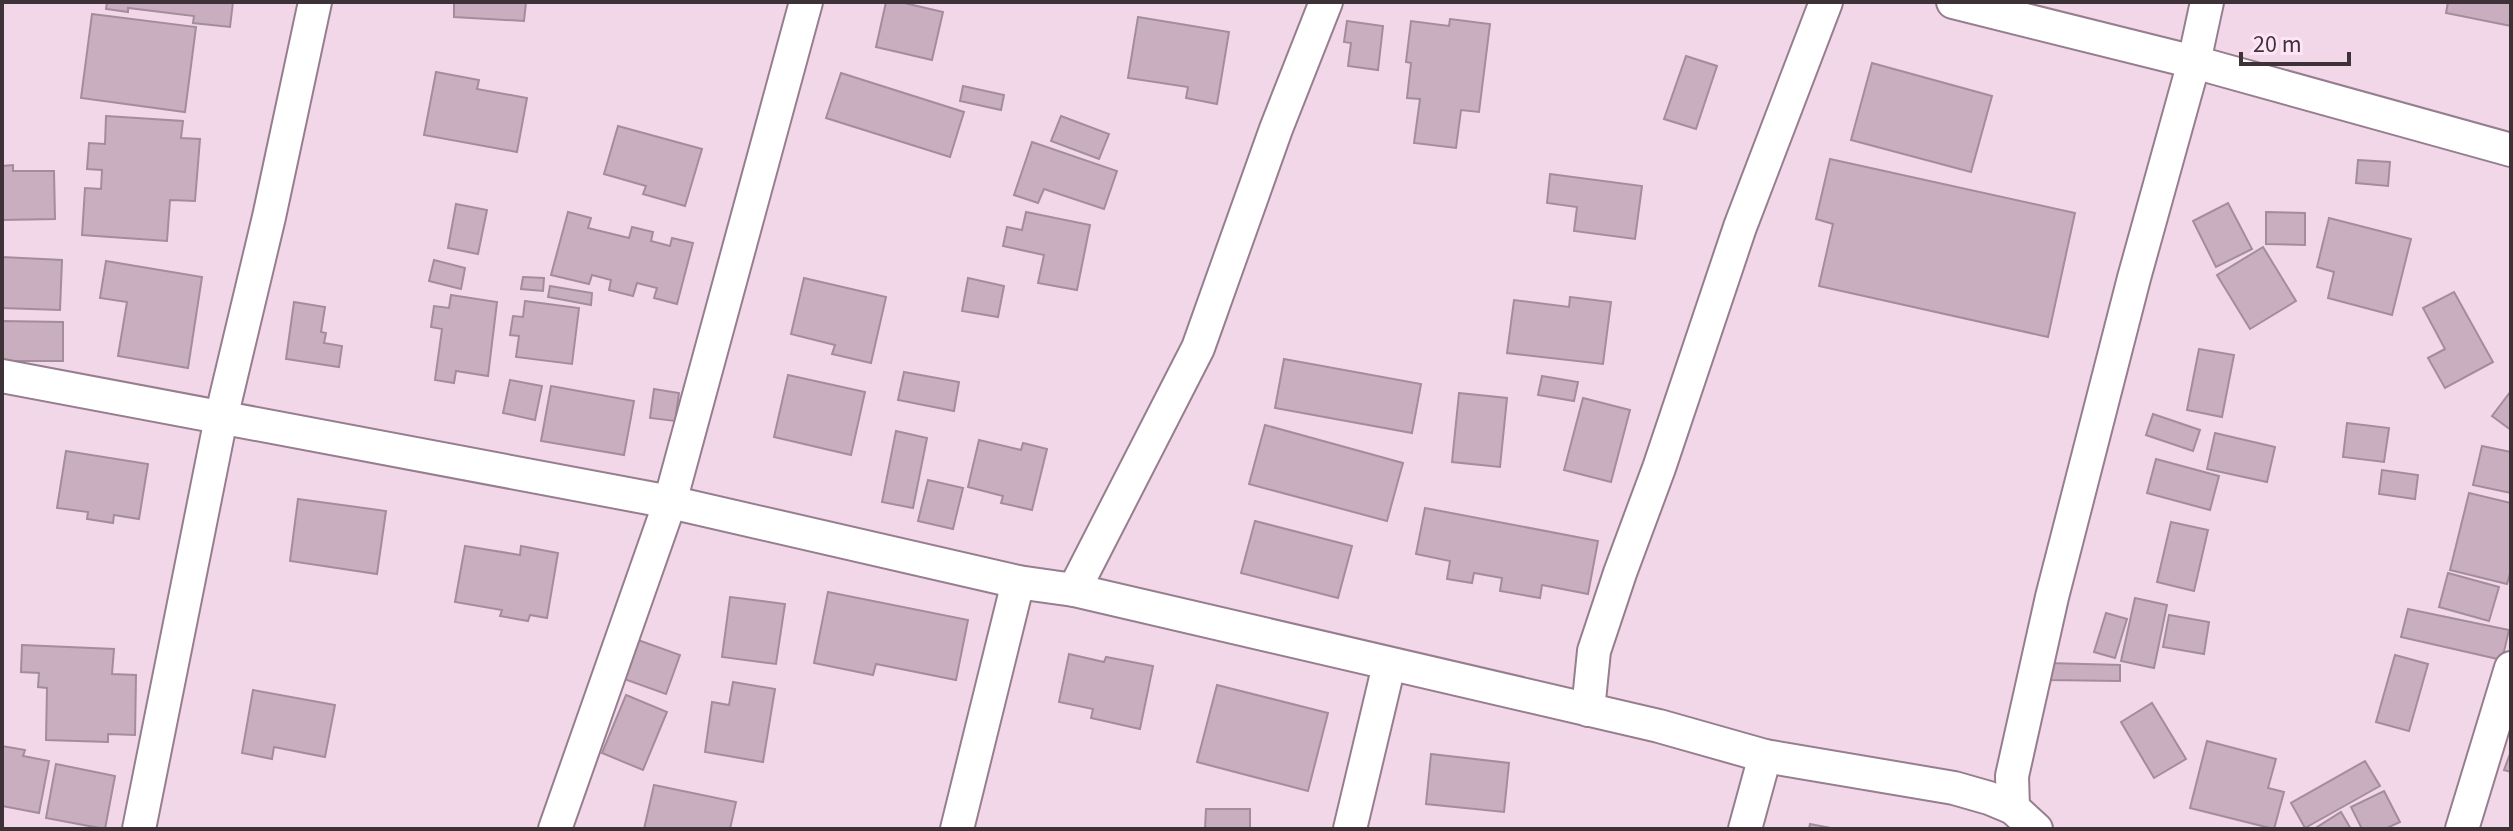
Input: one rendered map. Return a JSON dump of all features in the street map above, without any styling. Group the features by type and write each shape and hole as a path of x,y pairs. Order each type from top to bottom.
{"street":[{"path":"139,829 221,418 269,217 315,2"},
{"path":"555,829 670,502 806,2"},
{"path":"1074,590 1198,348 1276,129 1326,2"},
{"path":"1588,710 1594,651 1620,573 1659,468 1740,227 1826,2"},
{"path":"1953,2 2194,62 2511,150"},
{"path":"2024,818 2012,776 2052,597 2130,293 2194,62 2207,2"},
{"path":"2,376 670,502 1018,582 1074,590 1659,726 1765,756 1954,788 1989,798 2024,818"},
{"path":"957,829 1018,582"},
{"path":"1350,829 1389,665"},
{"path":"2462,829 2511,668"},
{"path":"1745,829 1765,756"}],"building":[{"path":"107,2 233,2 230,27 193,23 194,16 128,8 128,12 106,9"},
{"path":"454,2 526,2 524,21 454,17"},
{"path":"886,2 900,2 943,12 932,60 876,47"},
{"path":"2448,2 2511,2 2511,26 2446,13"},
{"path":"92,14 196,27 185,112 81,98"},
{"path":"1138,17 1229,32 1217,104 1186,98 1188,87 1128,78"},
{"path":"1450,19 1490,24 1479,112 1461,110 1456,148 1414,143 1420,99 1407,98 1411,63 1406,62 1411,21 1449,26"},
{"path":"1347,21 1383,26 1378,70 1348,66 1351,43 1344,42"},
{"path":"1686,56 1717,66 1696,129 1664,119"},
{"path":"1872,63 1992,96 1971,172 1851,140"},
{"path":"436,72 479,80 477,89 527,98 517,152 424,135"},
{"path":"841,73 964,112 950,157 826,118"},
{"path":"963,86 1004,95 1001,110 960,101"},
{"path":"106,116 183,121 181,138 200,139 195,201 170,200 167,241 82,235 85,188 101,189 102,170 87,169 89,143 105,144"},
{"path":"1061,116 1109,134 1099,159 1051,141"},
{"path":"618,126 702,149 685,206 643,194 646,186 604,174"},
{"path":"1032,142 1117,171 1104,209 1044,189 1038,203 1014,195"},
{"path":"1830,159 2075,213 2048,337 1819,286 1833,224 1816,219"},
{"path":"2358,160 2390,162 2388,186 2356,183"},
{"path":"13,165 13,171 54,171 55,219 2,220 2,166"},
{"path":"1550,174 1642,186 1635,239 1574,231 1577,207 1547,203"},
{"path":"2228,203 2252,249 2216,267 2193,221"},
{"path":"456,204 487,210 478,254 448,248"},
{"path":"568,212 591,218 588,228 629,238 632,227 653,232 651,241 670,246 672,238 693,243 677,304 654,298 657,288 637,283 633,296 609,290 611,280 592,275 589,284 551,275"},
{"path":"1026,212 1090,225 1077,290 1038,283 1044,255 1003,246 1007,227 1022,230"},
{"path":"2266,212 2305,213 2305,245 2266,244"},
{"path":"2329,218 2411,239 2392,315 2328,298 2334,272 2317,267"},
{"path":"2263,247 2296,301 2250,329 2217,275"},
{"path":"2,257 62,260 60,310 2,308"},
{"path":"434,260 465,268 461,289 429,281"},
{"path":"106,261 202,277 188,368 118,356 127,302 100,298"},
{"path":"523,277 544,278 543,291 521,289"},
{"path":"804,278 886,297 871,363 832,354 835,345 791,334"},
{"path":"968,278 1004,286 998,317 962,311"},
{"path":"550,286 592,293 591,305 548,297"},
{"path":"2454,292 2493,362 2445,388 2428,358 2445,349 2423,308"},
{"path":"451,295 497,302 488,376 456,371 454,383 435,380 442,329 431,327 434,306 449,308"},
{"path":"1570,297 1611,302 1603,364 1507,353 1514,300 1569,307"},
{"path":"525,301 579,308 572,364 516,357 519,336 510,335 513,316 523,317"},
{"path":"294,302 325,307 321,332 326,333 324,343 342,346 339,367 286,359"},
{"path":"2,321 63,322 63,361 2,361"},
{"path":"2199,349 2234,355 2222,417 2187,410"},
{"path":"1284,359 1421,384 1412,433 1275,408"},
{"path":"904,372 959,382 954,411 898,400"},
{"path":"788,375 865,392 851,455 774,437"},
{"path":"1542,376 1578,382 1574,401 1538,395"},
{"path":"510,380 542,386 535,420 503,413"},
{"path":"551,386 634,401 624,455 541,441"},
{"path":"654,389 679,393 675,421 650,418"},
{"path":"2511,391 2511,430 2492,416"},
{"path":"1459,393 1507,398 1500,467 1452,462"},
{"path":"1583,398 1630,410 1611,482 1564,470"},
{"path":"2153,414 2200,430 2193,451 2146,435"},
{"path":"2347,423 2389,428 2384,462 2343,457"},
{"path":"1265,425 1403,463 1387,521 1249,484"},
{"path":"896,431 927,438 913,508 882,502"},
{"path":"2215,433 2275,447 2267,482 2207,469"},
{"path":"979,440 1021,450 1023,443 1047,449 1032,510 1001,503 1003,496 968,487"},
{"path":"2482,446 2511,452 2511,493 2473,485"},
{"path":"66,451 148,464 139,519 114,515 113,523 87,519 88,512 57,508"},
{"path":"2156,459 2219,476 2210,510 2147,493"},
{"path":"2382,470 2418,475 2415,499 2379,494"},
{"path":"928,480 963,488 953,529 918,521"},
{"path":"2469,493 2511,503 2511,570 2507,584 2450,570"},
{"path":"298,499 386,511 377,574 290,561"},
{"path":"1425,508 1598,541 1588,594 1542,585 1540,598 1500,591 1502,578 1474,573 1472,583 1447,579 1450,561 1416,554"},
{"path":"1255,521 1352,546 1338,598 1241,573"},
{"path":"2171,522 2208,530 2194,591 2157,582"},
{"path":"465,546 520,555 521,546 558,553 547,618 530,615 528,621 500,616 502,610 455,602"},
{"path":"2448,573 2499,587 2489,621 2439,607"},
{"path":"828,592 968,620 956,680 876,664 873,675 814,663"},
{"path":"730,597 785,604 776,664 722,657"},
{"path":"2135,598 2167,605 2154,668 2121,661"},
{"path":"2408,609 2509,630 2502,660 2401,637"},
{"path":"2106,613 2127,619 2115,658 2094,652"},
{"path":"2169,615 2209,622 2204,654 2163,647"},
{"path":"638,640 680,655 666,694 624,679"},
{"path":"22,645 114,649 112,674 136,675 135,735 108,734 108,742 46,740 47,688 38,687 39,673 21,672"},
{"path":"1069,654 1104,662 1106,657 1153,666 1140,729 1091,718 1093,709 1059,702"},
{"path":"2395,655 2428,664 2409,731 2376,722"},
{"path":"2048,663 2120,665 2120,681 2047,680"},
{"path":"733,682 775,689 763,762 705,752 712,702 729,705"},
{"path":"1217,685 1328,713 1308,791 1197,762"},
{"path":"253,690 335,705 325,757 274,747 272,759 242,753"},
{"path":"626,695 667,712 643,770 602,753"},
{"path":"2152,703 2186,759 2154,778 2121,722"},
{"path":"2207,741 2276,759 2268,788 2284,792 2274,829 2190,808"},
{"path":"2,746 25,750 23,756 49,761 39,813 2,806"},
{"path":"2511,751 2511,772 2504,770"},
{"path":"1431,754 1509,763 1504,812 1426,804"},
{"path":"2365,761 2380,786 2305,828 2291,803"},
{"path":"56,764 115,776 105,829 46,818"},
{"path":"654,785 736,802 730,829 644,829"},
{"path":"2384,791 2400,822 2385,829 2362,829 2351,807"},
{"path":"1206,809 1250,809 1250,828 1292,829 1205,829"},
{"path":"2341,812 2351,829 2314,829"},
{"path":"1810,824 1836,829 1809,829"}]}
